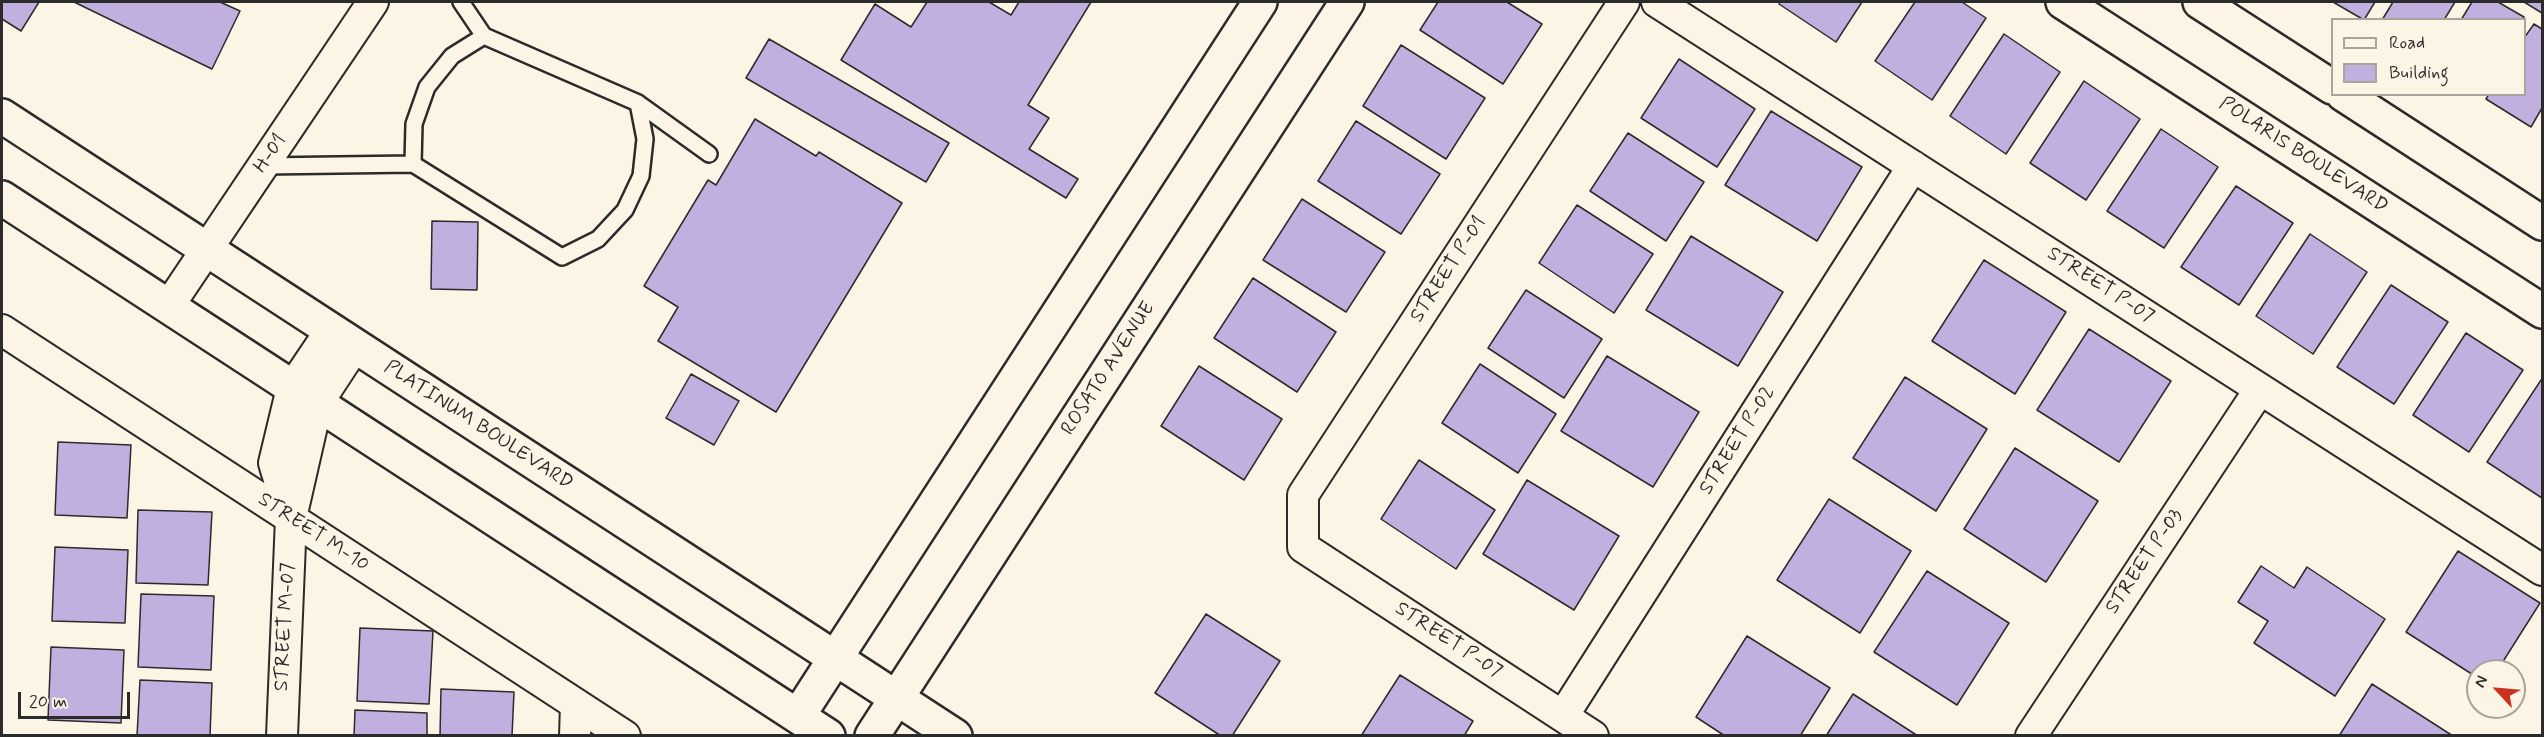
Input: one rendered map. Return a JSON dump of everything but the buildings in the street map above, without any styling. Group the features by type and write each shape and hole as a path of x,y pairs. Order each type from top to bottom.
{"street":[{"name":"H-01","path":"168,307 373,2"},
{"path":"798,716 1260,2"},
{"name":"ROSATO AVENUE","path":"872,735 1347,2"},
{"name":"STREET P-01","path":"1304,548 1303,495 1624,2"},
{"name":"STREET P-07","path":"1657,2 2542,570"},
{"name":"POLARIS BOULEVARD","path":"2063,2 2542,310"},
{"path":"2200,2 2331,86"},
{"path":"2346,96 2542,224"},
{"name":"PLATINUM BOULEVARD","path":"2,116 955,735"},
{"name":"STREET P-02","path":"1563,716 1912,166"},
{"path":"2,198 828,735"},
{"name":"STREET M-10","path":"2,330 625,735"},
{"path":"304,396 343,338"},
{"name":"STREET P-03","path":"2031,735 2260,389"},
{"name":"STREET M-07","path":"282,735 291,518 274,463 304,396"},
{"name":"STREET P-07","path":"1304,548 1593,735"},
{"path":"574,735 576,704"}],"lane":[{"path":"461,2 484,36 638,103 709,154"},
{"path":"413,164 414,124 427,87 452,56 484,36"},
{"path":"263,166 413,164 562,257 598,239 625,210 641,176 645,139 638,103"}]}
